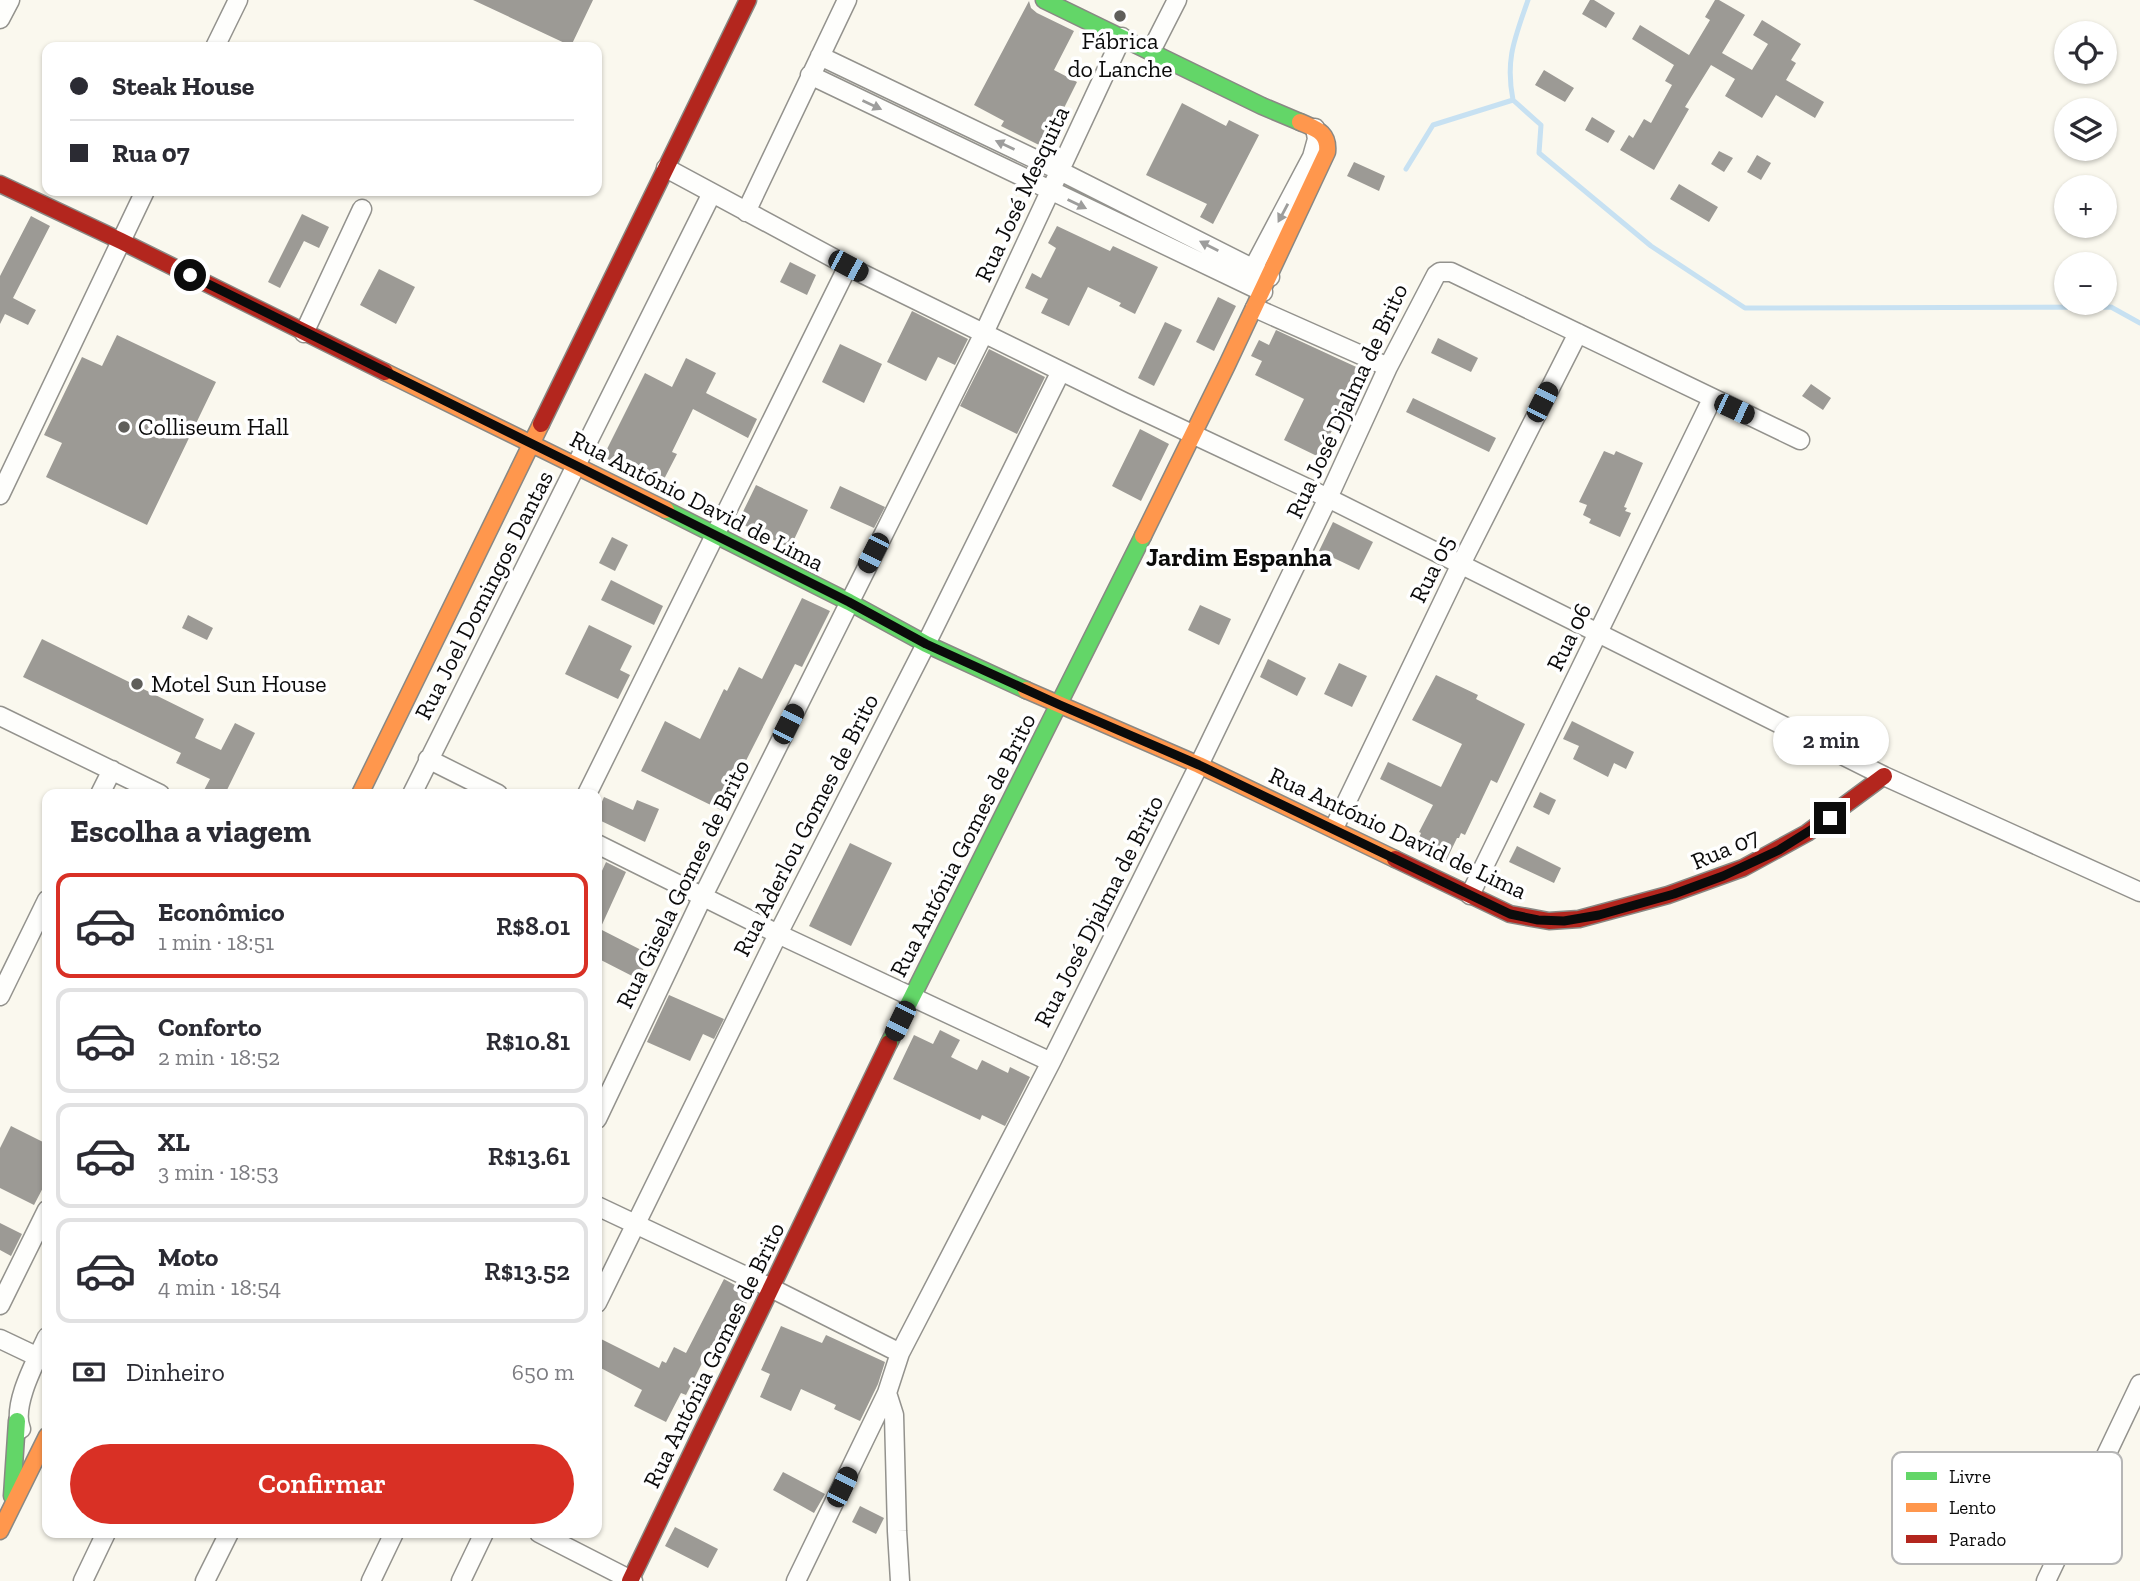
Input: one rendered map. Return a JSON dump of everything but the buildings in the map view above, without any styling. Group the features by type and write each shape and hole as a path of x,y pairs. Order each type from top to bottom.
{"street":[{"path":"0,19 9,0"},
{"path":"218,42 239,0"},
{"path":"362,789 748,0"},
{"path":"746,212 848,0"},
{"path":"1044,0 1262,106 1315,128 1317,139 1311,157 1249,276"},
{"path":"1151,51 1177,0"},
{"name":"Rua José Mesquita","path":"984,333 1122,37"},
{"path":"820,56 1060,171 1249,276 1263,292 1388,367"},
{"path":"810,75 1050,191 1249,276"},
{"name":"Rua Antónia Gomes de Brito","path":"631,1581 912,997 1060,705 1263,292 1327,152 1328,141 1315,128"},
{"path":"666,167 848,266 1328,498 1884,776 2140,892"},
{"name":"Rua António David de Lima","path":"0,184 531,443 849,602 926,644 1199,765 1510,914 1538,920 1564,921"},
{"name":"Rua Joel Domingos Dantas","path":"414,789 712,193"},
{"path":"0,495 143,196"},
{"path":"304,333 362,209"},
{"path":"589,789 848,266"},
{"name":"Rua José Djalma de Brito","path":"796,1581 887,1393 900,1353 1051,1062 1199,765 1432,279 1440,272 1451,272 1578,333"},
{"name":"Rua Gisela Gomes de Brito","path":"602,1109 704,896 984,333"},
{"path":"1578,333 1800,440"},
{"name":"Rua 05","path":"1334,828 1461,564 1578,333"},
{"name":"Rua Aderlou Gomes de Brito","path":"602,1293 778,934 1061,371"},
{"name":"Rua 06","path":"1470,895 1712,399"},
{"path":"0,716 150,789"},
{"path":"428,759 488,789"},
{"path":"102,789 112,770"},
{"name":"Rua 07","path":"1564,921 1599,915 1674,894 1723,876 1779,850 1830,818 1884,776"},
{"path":"602,846 778,934 1051,1062"},
{"path":"0,996 42,910"},
{"path":"602,1208 771,1288 900,1353"},
{"path":"0,1304 42,1220"},
{"path":"0,1339 38,1357"},
{"path":"13,1505 17,1421 23,1393 42,1348"},
{"path":"2108,1452 2140,1384"},
{"path":"887,1393 894,1415 900,1581"},
{"path":"17,1421 29,1442 42,1445"},
{"path":"0,1531 42,1452"},
{"path":"13,1505 42,1479"},
{"path":"83,1581 104,1538"},
{"path":"205,1581 226,1538"},
{"path":"371,1581 392,1538"},
{"path":"461,1581 482,1538"},
{"path":"549,1538 631,1581"},
{"path":"2046,1581 2054,1564"}],"waterway":[{"path":"1513,100 1511,60 1515,38 1528,0"},
{"path":"1406,169 1433,125 1513,100 1541,125 1539,153 1651,246 1745,308 2111,307 2140,323"}],"traffic: fast":[{"path":"1044,0 1300,122"},
{"path":"666,510 926,644 1026,690"},
{"path":"889,1043 1143,536"},
{"path":"12,1496 17,1421"}],"traffic: slow":[{"path":"1143,536 1327,152 1324,136 1300,122"},
{"path":"385,372 666,510"},
{"path":"362,789 541,424"},
{"path":"1026,690 1199,765 1395,859"},
{"path":"0,1531 42,1446"}],"traffic: jam":[{"path":"541,424 748,0"},
{"path":"0,184 385,372"},
{"path":"1395,859 1510,914 1549,921 1579,919 1668,895 1743,868 1807,833 1884,776"},
{"path":"630,1581 889,1043"}],"place":[{"name":"Fábrica do Lanche","path":"1120,16"},
{"name":"Colliseum Hall","path":"124,427"},
{"name":"Motel Sun House","path":"137,684"}],"district":[{"name":"Jardim Espanha","path":"1239,557"}],"route":[{"path":"190,275 849,602 926,644 1199,765 1510,914 1538,920 1564,921 1599,915 1674,894 1723,876 1779,850 1830,818"}]}
